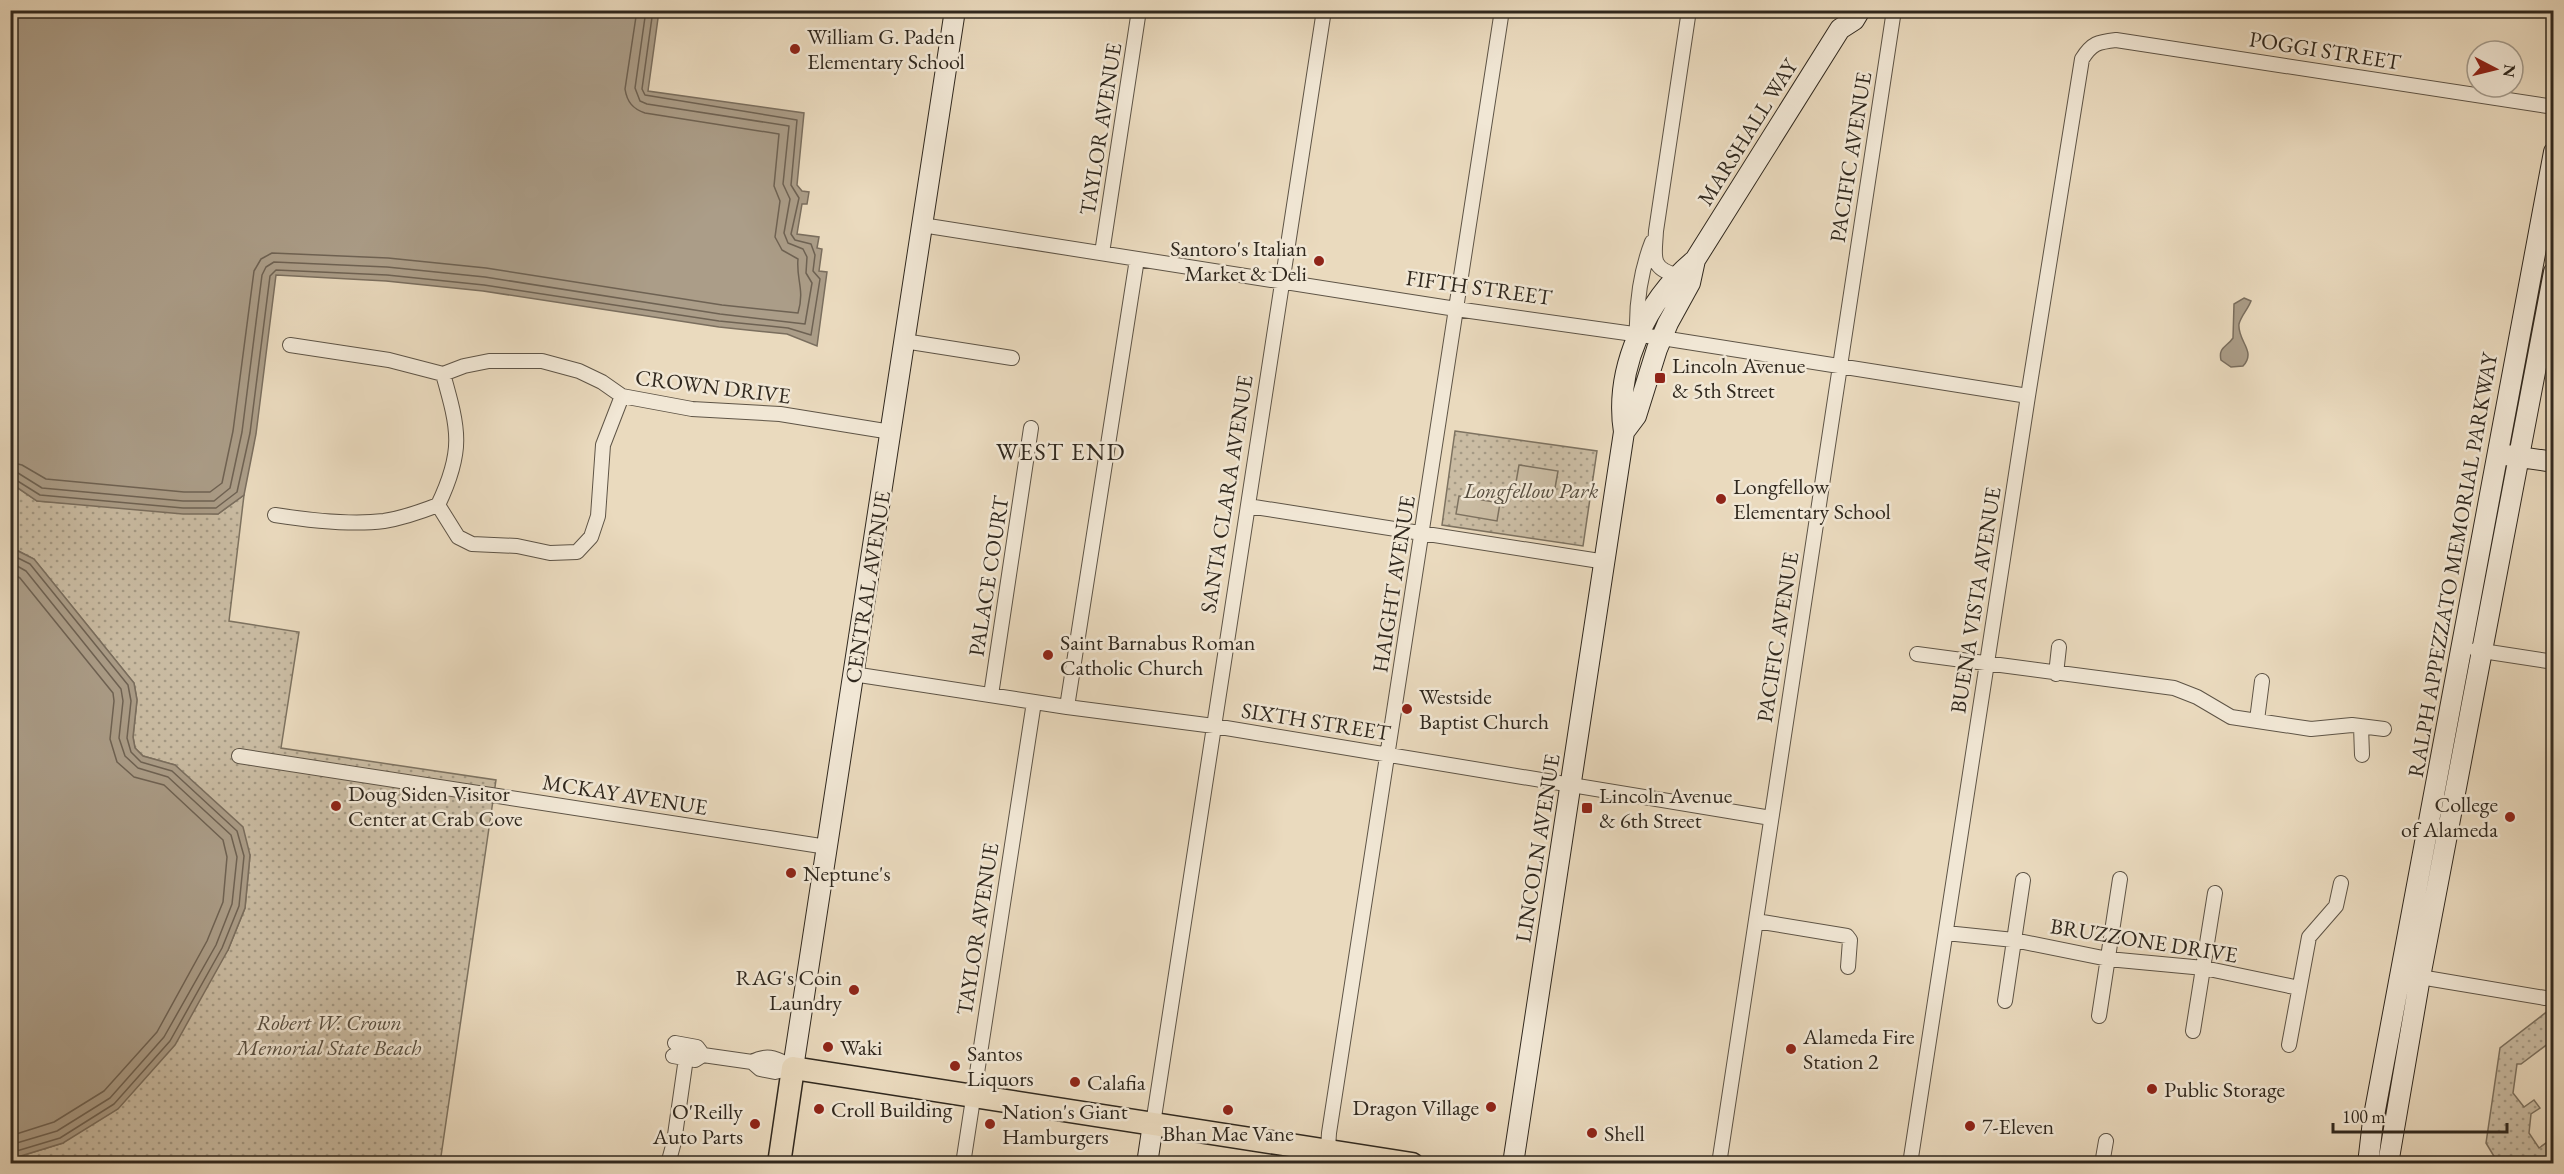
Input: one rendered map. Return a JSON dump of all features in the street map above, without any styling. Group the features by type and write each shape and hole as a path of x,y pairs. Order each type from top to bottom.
{"main road":[{"path":"794,1068 1153,1124 1327,1157 1412,1164"},
{"name":"CENTRAL AVENUE","path":"779,1164 794,1068"}],"street":[{"name":"CENTRAL AVENUE","path":"794,1068 955,10"},
{"name":"TAYLOR AVENUE","path":"1102,253 1139,10"},
{"name":"SANTA CLARA AVENUE","path":"1147,1164 1324,10"},
{"name":"HAIGHT AVENUE","path":"1327,1157 1502,10"},
{"name":"LINCOLN AVENUE","path":"1676,275 1660,269 1656,263 1656,231 1689,10"},
{"name":"MARSHALL WAY","path":"1662,338 1690,283 1695,260 1841,20 1854,20 1860,10"},
{"name":"PACIFIC AVENUE","path":"1719,1164 1894,10"},
{"name":"POGGI STREET","path":"2090,46 2103,41 2116,40 2553,107"},
{"name":"BUENA VISTA AVENUE","path":"1910,1164 2079,74 2082,59 2090,46"},
{"name":"RALPH APPEZZATO MEMORIAL PARKWAY","path":"2388,1164 2420,977 2471,649 2497,454 2553,152"},
{"name":"FIFTH STREET","path":"922,225 2028,396"},
{"name":"LINCOLN AVENUE","path":"1513,1164 1606,562 1624,432 1621,414 1627,373 1637,334 1637,315 1646,258 1656,231"},
{"path":"1067,707 1137,259"},
{"name":"MARSHALL WAY","path":"1637,334 1676,275 1695,260"},
{"name":"RALPH APPEZZATO MEMORIAL PARKWAY","path":"2368,1164 2373,1121 2471,649 2518,457 2553,272"},
{"path":"1637,334 1639,365 1637,382 1640,399"},
{"name":"LINCOLN AVENUE","path":"1624,432 1636,416 1662,338"},
{"path":"904,342 1012,358"},
{"path":"275,515 308,520 382,521 414,514 438,505 448,485 457,454 455,416 443,375 389,360 290,345"},
{"name":"CROWN DRIVE","path":"443,375 464,366 489,361 542,361 579,371 602,382 622,396 692,409 780,414 891,432"},
{"path":"438,505 458,537 472,544 517,546 550,553 577,552 591,537 598,516 603,445 622,396"},
{"name":"PALACE COURT","path":"991,695 1031,428"},
{"path":"2497,454 2553,462"},
{"path":"1248,506 1606,562"},
{"path":"2056,674 2059,647"},
{"path":"2471,649 2553,662"},
{"path":"1917,654 2174,688 2197,697 2231,717 2311,729 2361,726 2385,729"},
{"name":"SIXTH STREET","path":"853,674 1067,707 1214,726 1771,818"},
{"path":"2257,720 2262,681"},
{"name":"TAYLOR AVENUE","path":"963,1164 1034,702"},
{"path":"2361,726 2362,755"},
{"name":"MCKAY AVENUE","path":"239,756 827,847"},
{"path":"2099,1016 2120,879"},
{"path":"2005,1001 2023,880"},
{"path":"2289,1045 2309,936 2336,906 2341,883"},
{"path":"2193,1031 2215,893"},
{"path":"1756,921 1847,936 1850,940 1848,967"},
{"name":"BRUZZONE DRIVE","path":"1946,933 2014,940 2108,959 2204,968 2299,988"},
{"path":"2420,977 2545,998"},
{"path":"668,1164 674,1142 678,1052 695,1060 703,1055 752,1062 760,1069 775,1072 794,1068"},
{"path":"2102,1164 2106,1141"}],"green space":[{"name":"Longfellow Park","path":"1455,431 1597,451 1583,546 1442,525"},
{"path":"1519,465 1558,471 1554,494 1515,488"},
{"name":"Robert W. Crown Memorial State Beach","path":"10,483 37,501 218,514 244,495 229,621 299,632 281,748 496,780 440,1163 11,1163 11,1159 63,1143 228,950 245,908 250,855 175,765 143,756 135,748 133,737 137,700 134,683 34,559 11,547"},
{"path":"1459,496 1500,503 1497,521 1456,514"},
{"path":"2553,1007 2553,1040 2521,1064 2517,1064 2513,1093 2524,1107 2534,1100 2540,1108 2531,1114 2529,1133 2539,1148 2553,1138 2553,1163 2498,1163 2486,1143 2500,1048"}],"water":[{"path":"10,11 659,11 648,91 804,113 797,185 802,191 809,192 807,204 802,204 797,234 819,237 817,248 822,249 819,271 827,272 817,346 787,334 719,327 483,291 386,281 276,275 256,434 244,495 218,514 183,514 37,501 11,483"},
{"path":"2244,298 2251,301 2240,321 2239,330 2248,356 2243,366 2231,367 2221,360 2220,356 2233,338 2234,304"},
{"path":"10,547 34,559 134,683 137,700 133,737 135,748 143,756 175,765 243,827 250,855 245,908 228,950 175,1045 118,1109 63,1143 11,1159"}],"place":[{"name":"William G. Paden Elementary School","path":"795,49"},
{"name":"Santoro's Italian Market & Deli","path":"1319,261"},
{"name":"Lincoln Avenue & 5th Street","path":"1660,378"},
{"name":"Longfellow Elementary School","path":"1721,499"},
{"name":"Saint Barnabus Roman Catholic Church","path":"1048,655"},
{"name":"Westside Baptist Church","path":"1407,709"},
{"name":"Doug Siden Visitor Center at Crab Cove","path":"336,806"},
{"name":"Lincoln Avenue & 6th Street","path":"1587,808"},
{"name":"College of Alameda","path":"2510,817"},
{"name":"Neptune's","path":"791,873"},
{"name":"RAG's Coin Laundry","path":"854,990"},
{"name":"Waki","path":"828,1047"},
{"name":"Alameda Fire Station 2","path":"1791,1049"},
{"name":"Santos Liquors","path":"955,1066"},
{"name":"Calafia","path":"1075,1082"},
{"name":"Public Storage","path":"2152,1089"},
{"name":"Dragon Village","path":"1491,1107"},
{"name":"Croll Building","path":"819,1109"},
{"name":"Bhan Mae Vane","path":"1228,1110"},
{"name":"O'Reilly Auto Parts","path":"755,1124"},
{"name":"Nation's Giant Hamburgers","path":"990,1124"},
{"name":"7-Eleven","path":"1970,1126"},
{"name":"Shell","path":"1592,1133"}],"district":[{"name":"WEST END","path":"1061,452"}]}
